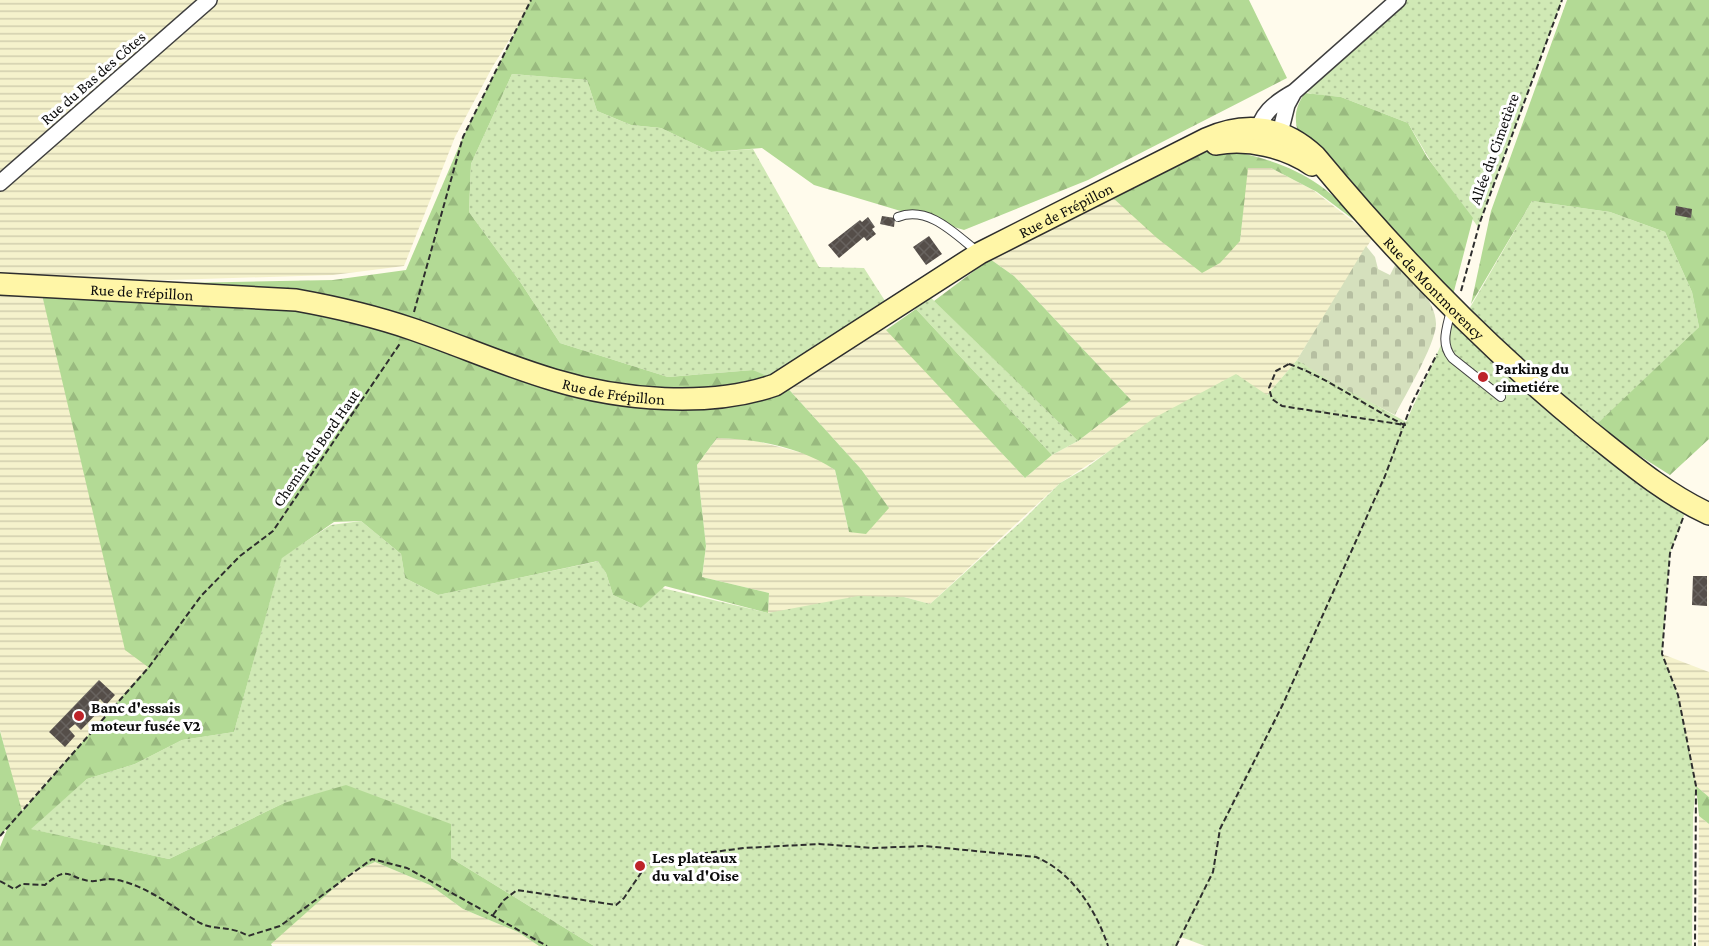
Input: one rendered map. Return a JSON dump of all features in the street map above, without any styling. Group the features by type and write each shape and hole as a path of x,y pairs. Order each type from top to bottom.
{"street":[{"name":"Rue du Bas des Côtes","path":"0,183 209,0"},
{"path":"1266,137 1263,116 1277,102 1294,92 1398,0"},
{"path":"1266,137 1294,92"},
{"name":"Rue de Frépillon","path":"0,284 296,300 334,307 410,328 554,380 593,389 679,399 718,398 750,394 775,386 980,253 1222,132 1266,137"},
{"name":"Rue de Frépillon","path":"1177,154 1225,142 1266,137"},
{"name":"Rue de Montmorency","path":"1266,137 1302,144 1452,306 1528,381 1647,479 1709,514"}],"lane":[{"path":"898,217 907,213 929,217 980,253"},
{"path":"1452,306 1445,336 1446,350 1452,358 1501,397"}],"path":[{"name":"Chemin du Bord Haut","path":"0,836 148,667 201,596 240,556 273,531 384,370 410,328 463,137 531,0"},
{"name":"Allée du Cimetière","path":"1452,306 1460,296 1480,222 1562,0"},
{"path":"1176,946 1213,872 1220,829 1283,704 1385,476 1413,403 1445,336"},
{"path":"1289,364 1405,424 1297,410 1282,406 1272,399 1269,388 1276,371 1289,364"},
{"path":"1688,504 1670,553 1662,654 1678,696 1696,786 1695,946"},
{"path":"493,915 504,900 517,890 616,905 624,898 647,864 666,858 744,848 819,844 874,848 925,846 1036,857 1047,861 1062,873 1092,910 1108,946"},
{"path":"0,881 14,889 22,884 45,885 56,875 68,873 93,881 109,879 136,886 155,895 201,924 216,928 228,927 248,936 280,926 372,859 407,868 547,946"}],"shaded area":[{"path":"0,0 534,0 493,66 455,137 404,266 333,275 170,280 42,280 0,278"},
{"path":"1247,168 1271,168 1313,190 1373,237 1297,360 1267,395 1117,446 1060,483 930,604 904,597 768,613 769,593 702,577 706,546 697,465 717,438 748,439 814,456 835,470 849,532 888,507 861,469 783,383 878,320 1025,478 1052,455 1078,441 1131,400 1014,276 990,259 1112,197 1240,241"},
{"path":"0,285 40,286 149,667 21,811 0,730"},
{"path":"1662,654 1709,672 1709,797 1696,786 1677,692"},
{"path":"1699,816 1709,824 1709,946 1698,946"},
{"path":"375,862 430,885 463,909 518,932 539,946 270,944 351,873"}],"green space":[{"path":"531,0 1249,0 1287,78 1088,180 964,230 814,185 762,148 711,152 661,128 631,125 597,111 587,80 512,74 471,164 469,212 521,283 560,343 668,377 753,370 783,383 861,469 889,508 866,534 849,532 835,470 808,455 793,450 763,442 717,438 697,465 706,546 702,577 769,593 768,613 665,586 641,608 613,595 606,573 598,561 438,595 405,578 401,554 361,521 334,522 282,558 234,732 182,740 135,764 87,779 31,829 169,859 284,803 346,785 451,824 451,858 594,946 539,946 518,932 463,909 430,885 375,862 351,873 271,944 272,946 0,946 0,847 8,827 0,836 0,731 22,811 148,667 125,650 40,286 333,280 406,270 463,137"},
{"path":"1398,0 1562,0 1478,227 1431,162 1408,123 1341,97 1312,94 1298,88"},
{"path":"1567,0 1709,0 1709,439 1670,475 1594,427 1699,327 1692,292 1665,232 1610,212 1532,201 1471,304 1491,211"},
{"path":"512,74 587,80 597,111 631,125 661,128 711,152 753,149 819,267 864,268 887,304 778,385 753,370 668,377 560,343 521,283 469,212 471,164"},
{"path":"1305,93 1341,97 1408,123 1427,157 1473,218 1453,295 1365,200 1298,133 1296,112"},
{"path":"1220,149 1263,159 1299,173 1332,194 1362,226 1317,192 1271,168 1248,168 1240,241 1220,263 1202,273 1157,238 1112,197 1183,158"},
{"path":"1532,201 1610,212 1665,232 1692,292 1699,327 1587,435 1689,502 1670,553 1662,654 1678,695 1696,786 1693,816 1692,946 1205,946 1181,937 1177,946 594,946 451,858 284,803 169,859 30,829 87,779 135,764 182,740 234,732 282,557 331,525 361,521 401,554 405,578 438,595 599,561 606,573 613,595 641,608 662,588 768,613 858,596 904,597 930,604 1022,521 1060,483 1086,468 1154,418 1236,374 1267,395 1297,360 1406,422 1445,336 1454,308 1464,318"},
{"path":"1366,246 1375,257 1378,269 1390,275 1396,263 1416,283 1428,299 1435,316 1436,325 1430,345 1395,415 1331,382 1297,360"},
{"path":"990,259 1014,276 1131,400 1078,441 934,301"},
{"path":"923,290 1078,441 1052,455 916,309 910,299"},
{"path":"916,309 1052,455 1025,478 886,330"},
{"path":"1696,786 1709,797 1709,824 1699,816"}],"building":[{"path":"1676,206 1692,209 1691,218 1675,215"},
{"path":"882,216 895,218 894,227 880,224"},
{"path":"868,217 875,227 872,229 876,234 867,241 864,237 839,258 828,245 860,220 862,222"},
{"path":"929,236 942,254 926,265 913,247"},
{"path":"1693,576 1707,576 1707,606 1692,605"},
{"name":"Banc d'essais moteur fusée V2","path":"99,680 115,695 106,705 100,699 96,704 101,709 81,730 75,724 69,729 75,736 65,747 49,732"}],"place":[{"name":"Parking du cimetiére","path":"1483,377"},
{"name":"Banc d'essais moteur fusée V2","path":"79,716"},
{"name":"Les plateaux du val d'Oise","path":"640,866"}]}
